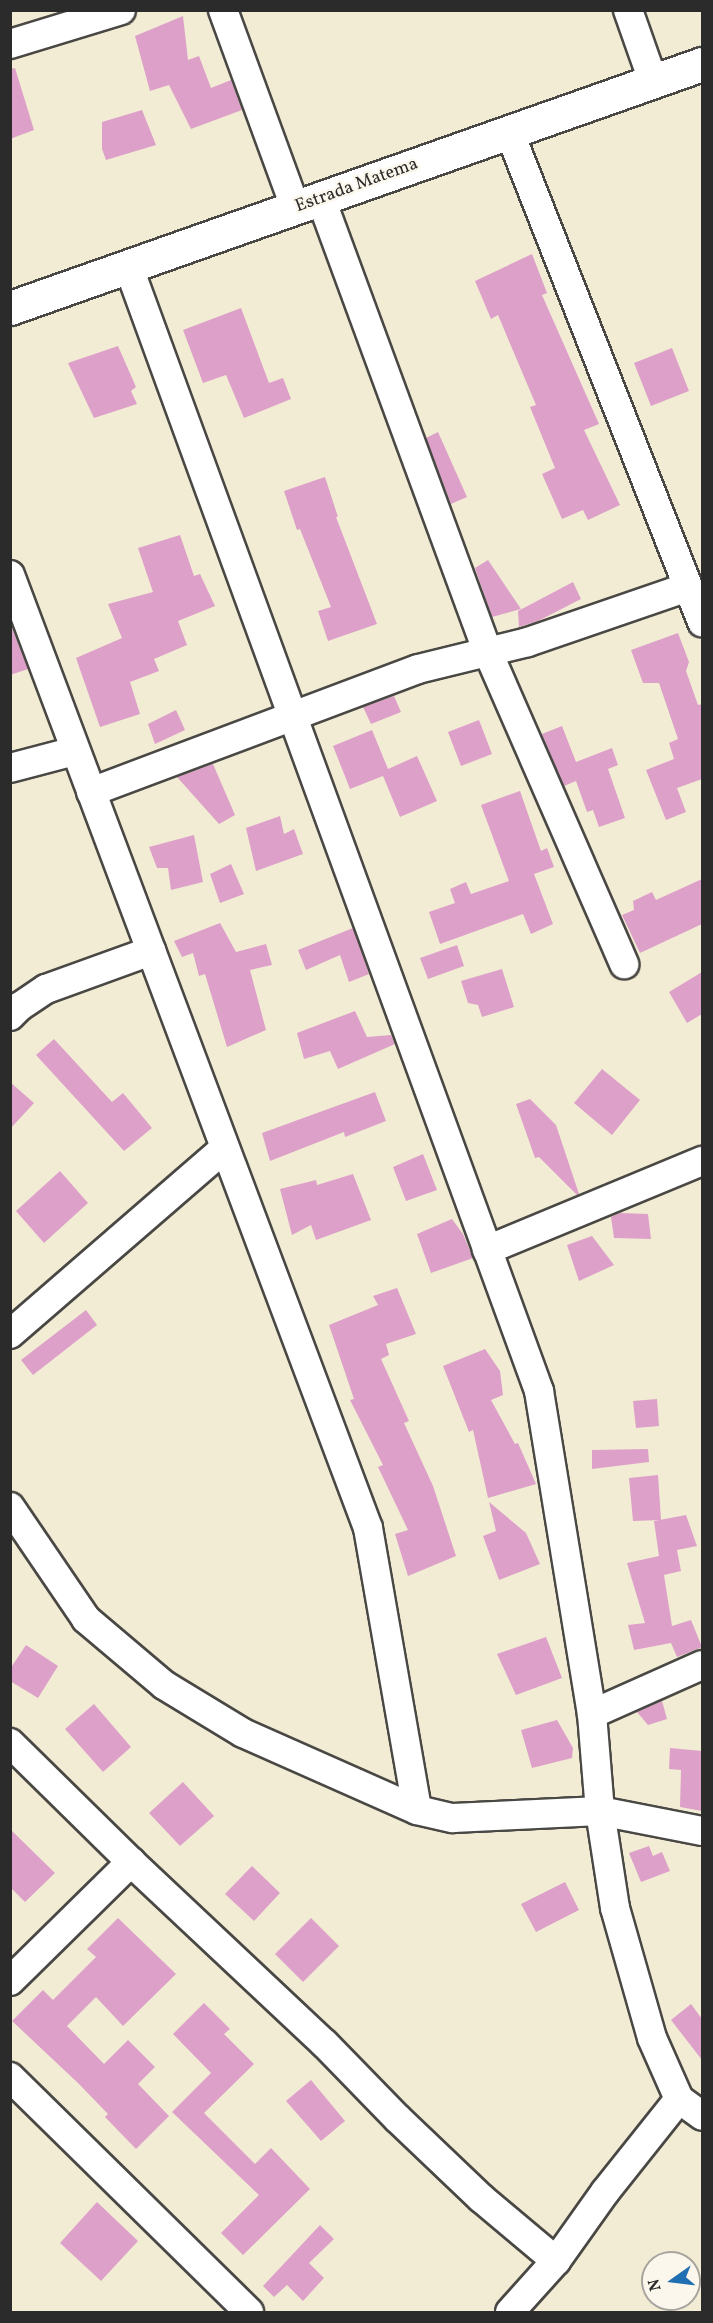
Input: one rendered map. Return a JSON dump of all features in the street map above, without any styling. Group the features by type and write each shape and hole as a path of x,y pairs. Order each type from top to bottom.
{"street":[{"path":"10,44 121,10"},
{"path":"223,10 309,204 487,650 624,964"},
{"path":"628,10 653,81"},
{"name":"Estrada Matema","path":"10,308 129,268 702,64"},
{"path":"509,131 702,622"},
{"path":"129,268 538,1391 592,1713 600,1811 615,1908 652,2038 679,2099 702,2116"},
{"path":"10,575 368,1528 417,1810"},
{"path":"91,792 291,714 418,669 487,650 528,642 688,587"},
{"path":"10,768 75,751"},
{"path":"10,1016 19,1007 46,989 150,951"},
{"path":"10,1334 225,1148"},
{"path":"487,1250 702,1161"},
{"path":"10,1506 86,1619 164,1684 243,1733 417,1810 453,1818 600,1811 702,1831"},
{"path":"592,1713 702,1665"},
{"path":"10,1743 130,1862 325,2044 480,2198 556,2261"},
{"path":"10,1981 130,1862"},
{"path":"10,2077 249,2313"},
{"path":"510,2313 556,2261 605,2192 679,2099"}],"building":[{"path":"183,16 188,60 199,56 211,88 231,80 242,110 191,129 169,85 150,91 135,36"},
{"path":"15,68 34,130 10,139 10,69"},
{"path":"142,110 156,145 106,160 102,149 102,122"},
{"path":"532,254 547,293 542,295 599,424 584,430 620,505 588,520 583,510 562,519 542,474 555,468 530,407 536,405 498,315 491,319 475,281"},
{"path":"241,308 269,383 283,378 291,399 244,418 226,375 203,383 183,330"},
{"path":"118,346 136,387 131,391 137,404 94,418 68,363"},
{"path":"672,348 689,391 651,406 634,363"},
{"path":"438,432 467,497 451,504 426,438"},
{"path":"325,477 338,517 336,517 377,624 328,641 318,611 331,607 300,529 297,530 284,491"},
{"path":"180,535 194,576 200,574 215,606 178,621 187,645 154,659 159,671 130,682 140,714 100,727 76,658 122,638 108,604 153,592 138,548"},
{"path":"488,560 521,609 492,617 475,568"},
{"path":"573,582 581,599 538,621 519,627 518,611"},
{"path":"10,623 28,669 10,675"},
{"path":"678,633 689,662 686,671 698,705 702,704 702,779 677,788 686,812 666,820 646,770 674,759 669,743 678,739 659,683 643,683 631,650"},
{"path":"394,696 401,712 371,724 363,707"},
{"path":"176,710 185,730 155,744 148,724"},
{"path":"479,720 492,754 461,766 448,732"},
{"path":"562,726 576,762 612,748 618,765 608,769 625,818 599,827 593,810 587,812 576,781 564,786 542,734"},
{"path":"372,730 388,769 417,756 437,801 400,817 383,776 350,789 333,746"},
{"path":"213,764 235,815 219,824 177,777"},
{"path":"520,791 541,851 547,848 554,867 534,874 553,924 531,934 523,914 440,944 429,912 455,903 450,889 466,882 471,894 509,881 481,805"},
{"path":"280,816 284,834 294,829 303,854 256,871 246,828"},
{"path":"194,835 203,882 171,890 168,868 157,868 149,847"},
{"path":"231,864 244,894 220,903 210,874"},
{"path":"702,879 702,924 640,953 622,915 634,910 633,901 652,892 656,900"},
{"path":"220,923 236,952 266,944 272,965 250,970 266,1030 227,1047 205,974 199,976 193,953 182,957 174,941"},
{"path":"353,928 369,974 349,982 340,955 306,970 298,950"},
{"path":"457,945 464,966 428,979 420,958"},
{"path":"502,969 514,1007 482,1017 478,1005 468,1003 461,981"},
{"path":"702,972 702,1014 687,1023 669,992"},
{"path":"355,1011 367,1037 391,1035 395,1044 338,1069 330,1051 304,1059 297,1033"},
{"path":"54,1039 112,1102 123,1093 152,1128 124,1151 36,1055"},
{"path":"602,1069 640,1100 612,1135 574,1103"},
{"path":"10,1082 34,1103 10,1129"},
{"path":"375,1092 386,1121 345,1137 344,1132 270,1161 262,1133"},
{"path":"530,1099 556,1125 579,1194 577,1195 539,1157 535,1158 516,1104"},
{"path":"423,1154 437,1190 406,1201 393,1167"},
{"path":"60,1171 88,1203 44,1243 16,1211"},
{"path":"353,1174 371,1220 316,1240 311,1225 292,1235 280,1189 316,1180 317,1185"},
{"path":"620,1213 648,1214 651,1239 614,1238 611,1217"},
{"path":"452,1219 463,1234 473,1258 431,1273 417,1234"},
{"path":"592,1236 614,1265 579,1281 567,1245"},
{"path":"397,1288 416,1334 386,1344 389,1355 381,1359 409,1421 404,1423 433,1486 456,1556 408,1576 395,1534 408,1530 378,1467 383,1465 350,1400 354,1399 329,1325 378,1305 373,1296"},
{"path":"86,1310 97,1325 33,1375 21,1360"},
{"path":"485,1349 500,1371 503,1395 491,1400 515,1444 518,1443 536,1484 488,1498 473,1430 469,1432 443,1366"},
{"path":"657,1399 659,1426 636,1428 633,1401"},
{"path":"648,1449 649,1462 592,1469 592,1450"},
{"path":"658,1475 661,1520 633,1521 629,1478"},
{"path":"489,1502 526,1533 540,1564 499,1580 483,1536 496,1531"},
{"path":"686,1515 697,1546 677,1550 681,1571 664,1575 672,1626 691,1620 702,1647 677,1657 671,1643 634,1650 628,1625 645,1623 627,1563 659,1556 654,1521"},
{"path":"546,1637 562,1678 516,1695 497,1654"},
{"path":"26,1645 58,1666 38,1698 10,1681 10,1669"},
{"path":"662,1701 667,1719 648,1725 637,1712"},
{"path":"94,1704 131,1747 103,1772 65,1729"},
{"path":"557,1720 573,1748 572,1758 532,1768 521,1730"},
{"path":"670,1748 702,1751 702,1811 680,1807 681,1770 669,1769"},
{"path":"183,1782 214,1816 180,1846 149,1813"},
{"path":"10,1829 55,1873 25,1902 10,1887"},
{"path":"649,1846 653,1856 662,1852 670,1871 641,1882 629,1853"},
{"path":"252,1866 280,1893 254,1921 225,1894"},
{"path":"565,1882 579,1910 536,1932 521,1904"},
{"path":"118,1918 176,1974 123,2026 96,1997 67,2026 104,2064 128,2040 155,2067 138,2084 169,2116 136,2149 105,2117 108,2114 78,2083 12,2021 43,1990 53,2000 96,1957 87,1949"},
{"path":"311,1918 339,1946 303,1982 275,1954"},
{"path":"204,2003 230,2029 224,2034 254,2064 204,2113 255,2164 271,2148 310,2189 243,2255 221,2233 259,2195 172,2112 211,2073 173,2034"},
{"path":"691,2004 702,2019 702,2060 671,2020"},
{"path":"311,2080 345,2121 321,2141 286,2101"},
{"path":"97,2202 138,2241 101,2281 60,2243"},
{"path":"320,2225 334,2239 309,2263 324,2278 303,2301 287,2285 274,2297 263,2286"}]}
